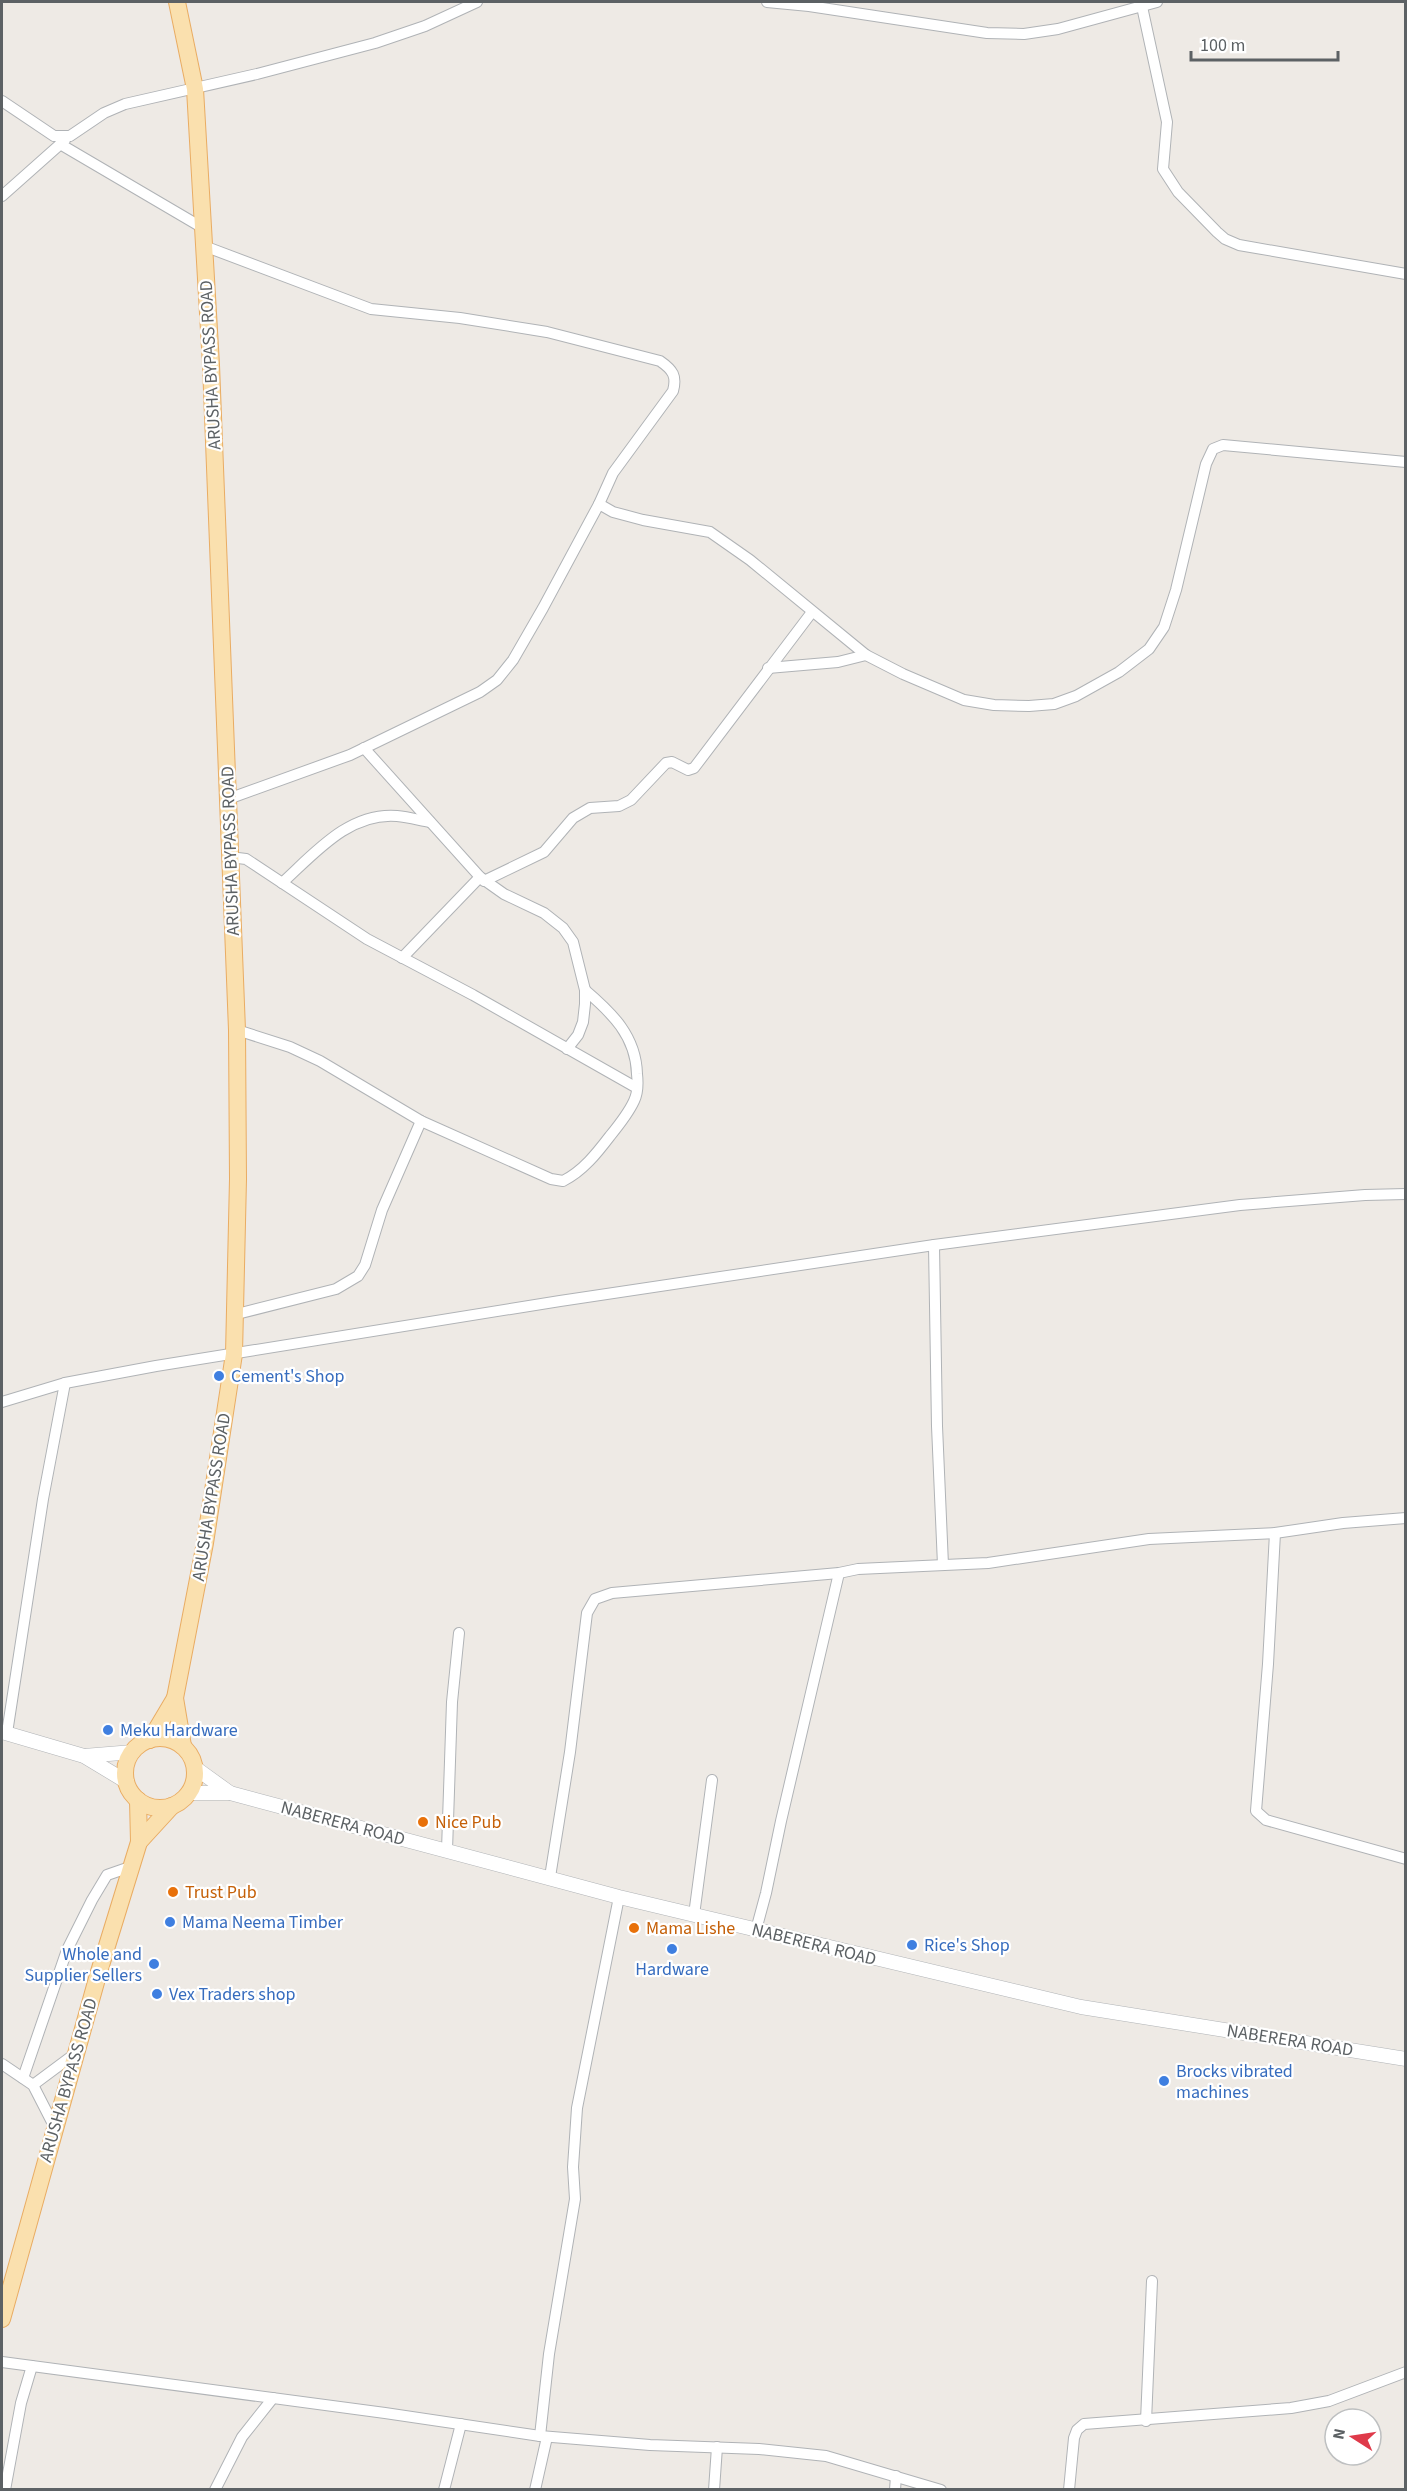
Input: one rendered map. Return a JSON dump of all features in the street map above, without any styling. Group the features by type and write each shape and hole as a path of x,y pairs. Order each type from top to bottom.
{"main road":[{"name":"ARUSHA BYPASS ROAD","path":"133,1752 150,1740 175,1698 205,1543 234,1354 233,1315 238,1241 237,1030 211,365 195,89 177,2"},
{"name":"ARUSHA BYPASS ROAD","path":"175,1698 183,1746 194,1767"},
{"path":"150,1740 161,1738 173,1740 183,1746"},
{"path":"133,1752 128,1761 127,1782 138,1800 149,1806 160,1808 172,1806"},
{"path":"188,1793 193,1785 194,1767"},
{"name":"ARUSHA BYPASS ROAD","path":"139,1842 172,1806 188,1793"},
{"name":"ARUSHA BYPASS ROAD","path":"2,2319 54,2126 139,1842 138,1800"}],"street":[{"path":"2,196 70,136 104,113 125,104 195,89 401,35 477,2"},
{"path":"767,2 809,6 987,33 1023,34 1058,29 1142,4 1157,2"},
{"path":"1142,4 1167,122 1163,169 1178,192 1217,232 1225,239 1239,245 1406,274"},
{"path":"2,101 54,136 70,136"},
{"path":"60,144 203,228"},
{"path":"204,246 371,309 460,318 547,333 660,361 673,372 675,378 673,391 613,473 599,504 543,608 513,660 496,680 480,692 364,748 228,799"},
{"path":"599,504 613,512 643,520 710,532 750,560 866,655 934,689 964,700 994,705 1029,706 1054,704 1076,696 1119,672 1149,649 1164,627 1176,590 1206,464 1213,449 1222,445 1406,462"},
{"path":"402,958 482,879 544,852 573,818 590,808 619,806 631,800 666,763 672,762 691,770 812,612"},
{"path":"768,668 838,663 866,655"},
{"path":"364,748 482,879 504,894 544,913 563,928 573,942 585,990 583,1022 578,1035 567,1049"},
{"path":"282,883 331,839 357,822 396,816 430,822"},
{"path":"230,857 246,859 367,939 473,995 637,1088"},
{"path":"237,1030 290,1047 320,1061 421,1121 551,1179 563,1181 587,1164 606,1142 623,1120 634,1100 637,1088 636,1056 627,1033 609,1010 585,990"},
{"path":"233,1315 336,1289 358,1276 365,1266 385,1201 421,1121"},
{"path":"2,1402 65,1383 234,1354 560,1301 934,1245 1240,1205 1406,1194"},
{"path":"934,1245 937,1426 944,1565"},
{"path":"65,1383 4,1732 84,1756 127,1782"},
{"path":"550,1877 570,1752 587,1613 595,1599 612,1593 839,1573 858,1569 988,1563 1149,1539 1275,1533 1343,1523 1406,1518"},
{"path":"1275,1533 1268,1664 1256,1811 1266,1820 1406,1859"},
{"path":"756,1930 839,1573"},
{"path":"447,1850 452,1702 459,1633"},
{"path":"84,1756 133,1752"},
{"name":"NABERERA ROAD","path":"194,1767 230,1793"},
{"path":"694,1915 712,1780"},
{"name":"NABERERA ROAD","path":"188,1793 230,1793 619,1897 1081,2007 1406,2059"},
{"path":"23,2078 67,1950 92,1900 107,1875 130,1867"},
{"path":"535,2490 544,2437 549,2354 574,2208 573,2133 619,1897"},
{"path":"33,2085 77,2053"},
{"path":"2,2064 33,2085 54,2126"},
{"path":"1146,2421 1152,2281"},
{"path":"2,2362 544,2437 717,2447 834,2457 941,2490"},
{"path":"5,2490 21,2403 32,2366"},
{"path":"1069,2490 1074,2438 1080,2426 1088,2423 1146,2421 1313,2404 1406,2372"},
{"path":"215,2490 242,2438 273,2398"},
{"path":"444,2490 461,2424"},
{"path":"714,2490 717,2447"},
{"path":"895,2490 896,2476"}],"place":[{"name":"Cement's Shop","path":"219,1376"},
{"name":"Meku Hardware","path":"108,1730"},
{"name":"Nice Pub","path":"423,1822"},
{"name":"Trust Pub","path":"173,1892"},
{"name":"Mama Neema Timber","path":"170,1922"},
{"name":"Mama Lishe","path":"634,1928"},
{"name":"Rice's Shop","path":"912,1945"},
{"name":"Hardware","path":"672,1949"},
{"name":"Whole and Supplier Sellers","path":"154,1964"},
{"name":"Vex Traders shop","path":"157,1994"},
{"name":"Brocks vibrated machines","path":"1164,2081"}]}
